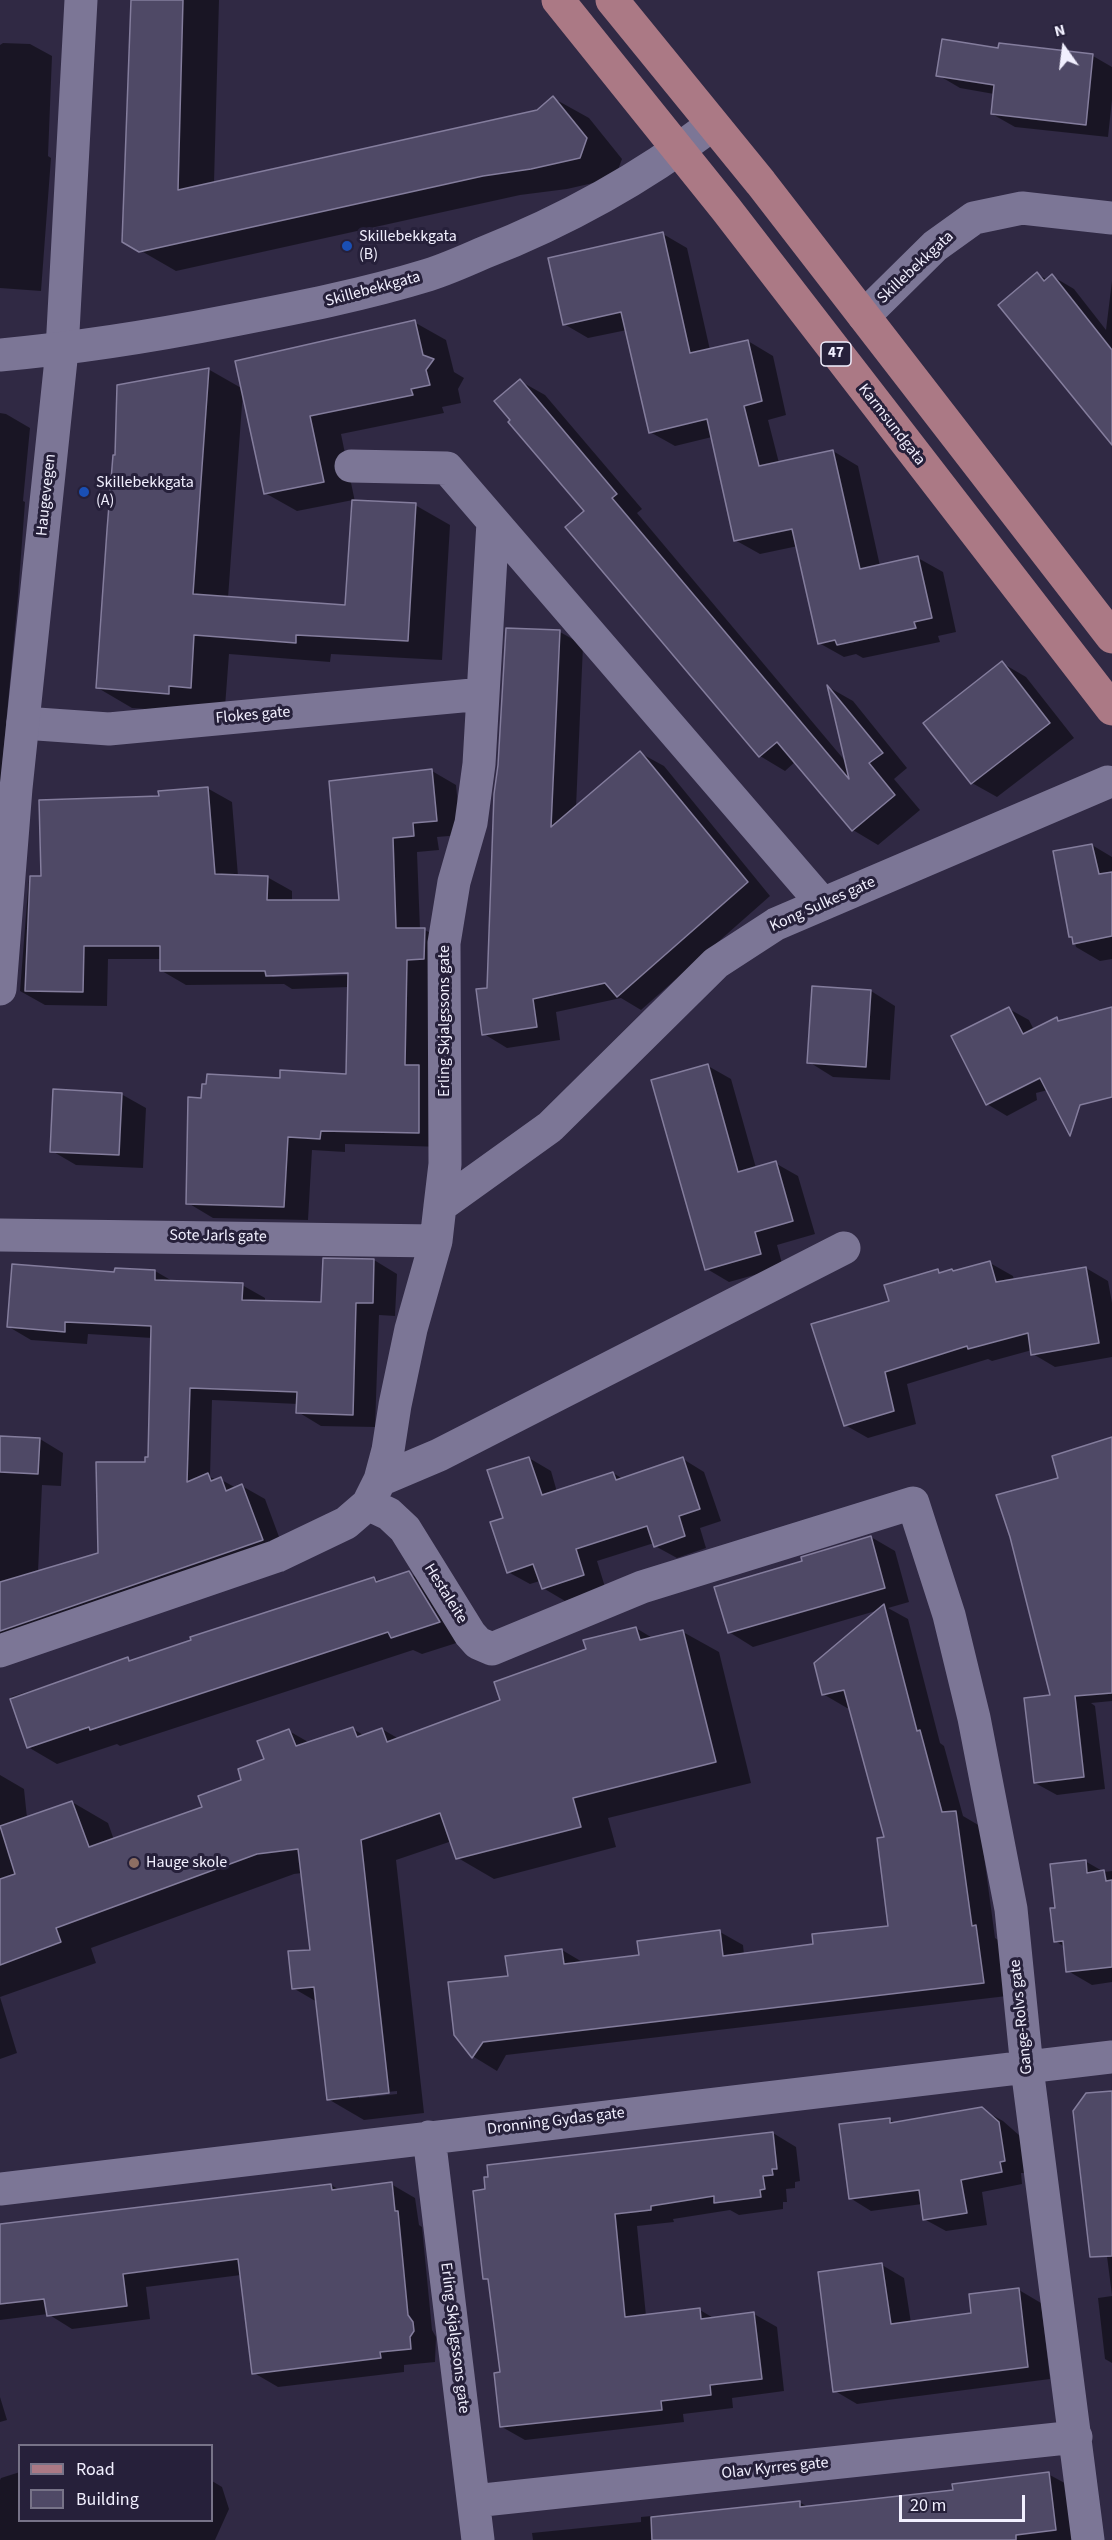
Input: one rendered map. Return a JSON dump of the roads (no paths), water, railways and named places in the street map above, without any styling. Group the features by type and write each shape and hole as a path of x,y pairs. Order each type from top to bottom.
{"main road":[{"name":"Karmsundgata","path":"558,0 677,152 726,209 1112,709"},
{"path":"612,0 761,183 1112,637"}],"street":[{"name":"Haugevegen","path":"0,989 23,723 62,350 81,0"},
{"name":"Skillebekkgata","path":"0,355 62,350 174,332 335,301 430,274 522,238 577,211 677,152 712,125"},
{"name":"Skillebekkgata","path":"864,316 935,246 974,218 1022,208 1111,215"},
{"path":"351,466 447,468 822,903"},
{"name":"Erling Skjalgssons gate","path":"374,1492 388,1450 411,1329 436,1241 445,1164 444,943 454,882 471,823 479,764 493,522"},
{"name":"Flokes gate","path":"23,723 109,729 483,694"},
{"name":"Kong Sulkes gate","path":"440,1206 550,1127 716,963 776,924 1108,782"},
{"name":"Sote Jarls gate","path":"0,1235 436,1241"},
{"path":"0,1651 277,1556 346,1523 374,1492 439,1455 844,1248"},
{"name":"Hestaleite","path":"374,1492 389,1514 405,1529 470,1634 478,1643 492,1649 642,1587 913,1503"},
{"name":"Gange-Rolvs gate","path":"913,1503 949,1615 976,1728 1011,1910 1027,2068 1088,2540"},
{"name":"Dronning Gydas gate","path":"0,2189 1112,2057"},
{"name":"Erling Skjalgssons gate","path":"429,2137 478,2540"},
{"name":"Olav Kyrres gate","path":"474,2501 1076,2437"}],"place":[{"name":"Skillebekkgata (B)","path":"347,246"},
{"name":"Skillebekkgata (A)","path":"84,492"},
{"name":"Hauge skole","path":"134,1863"}]}
